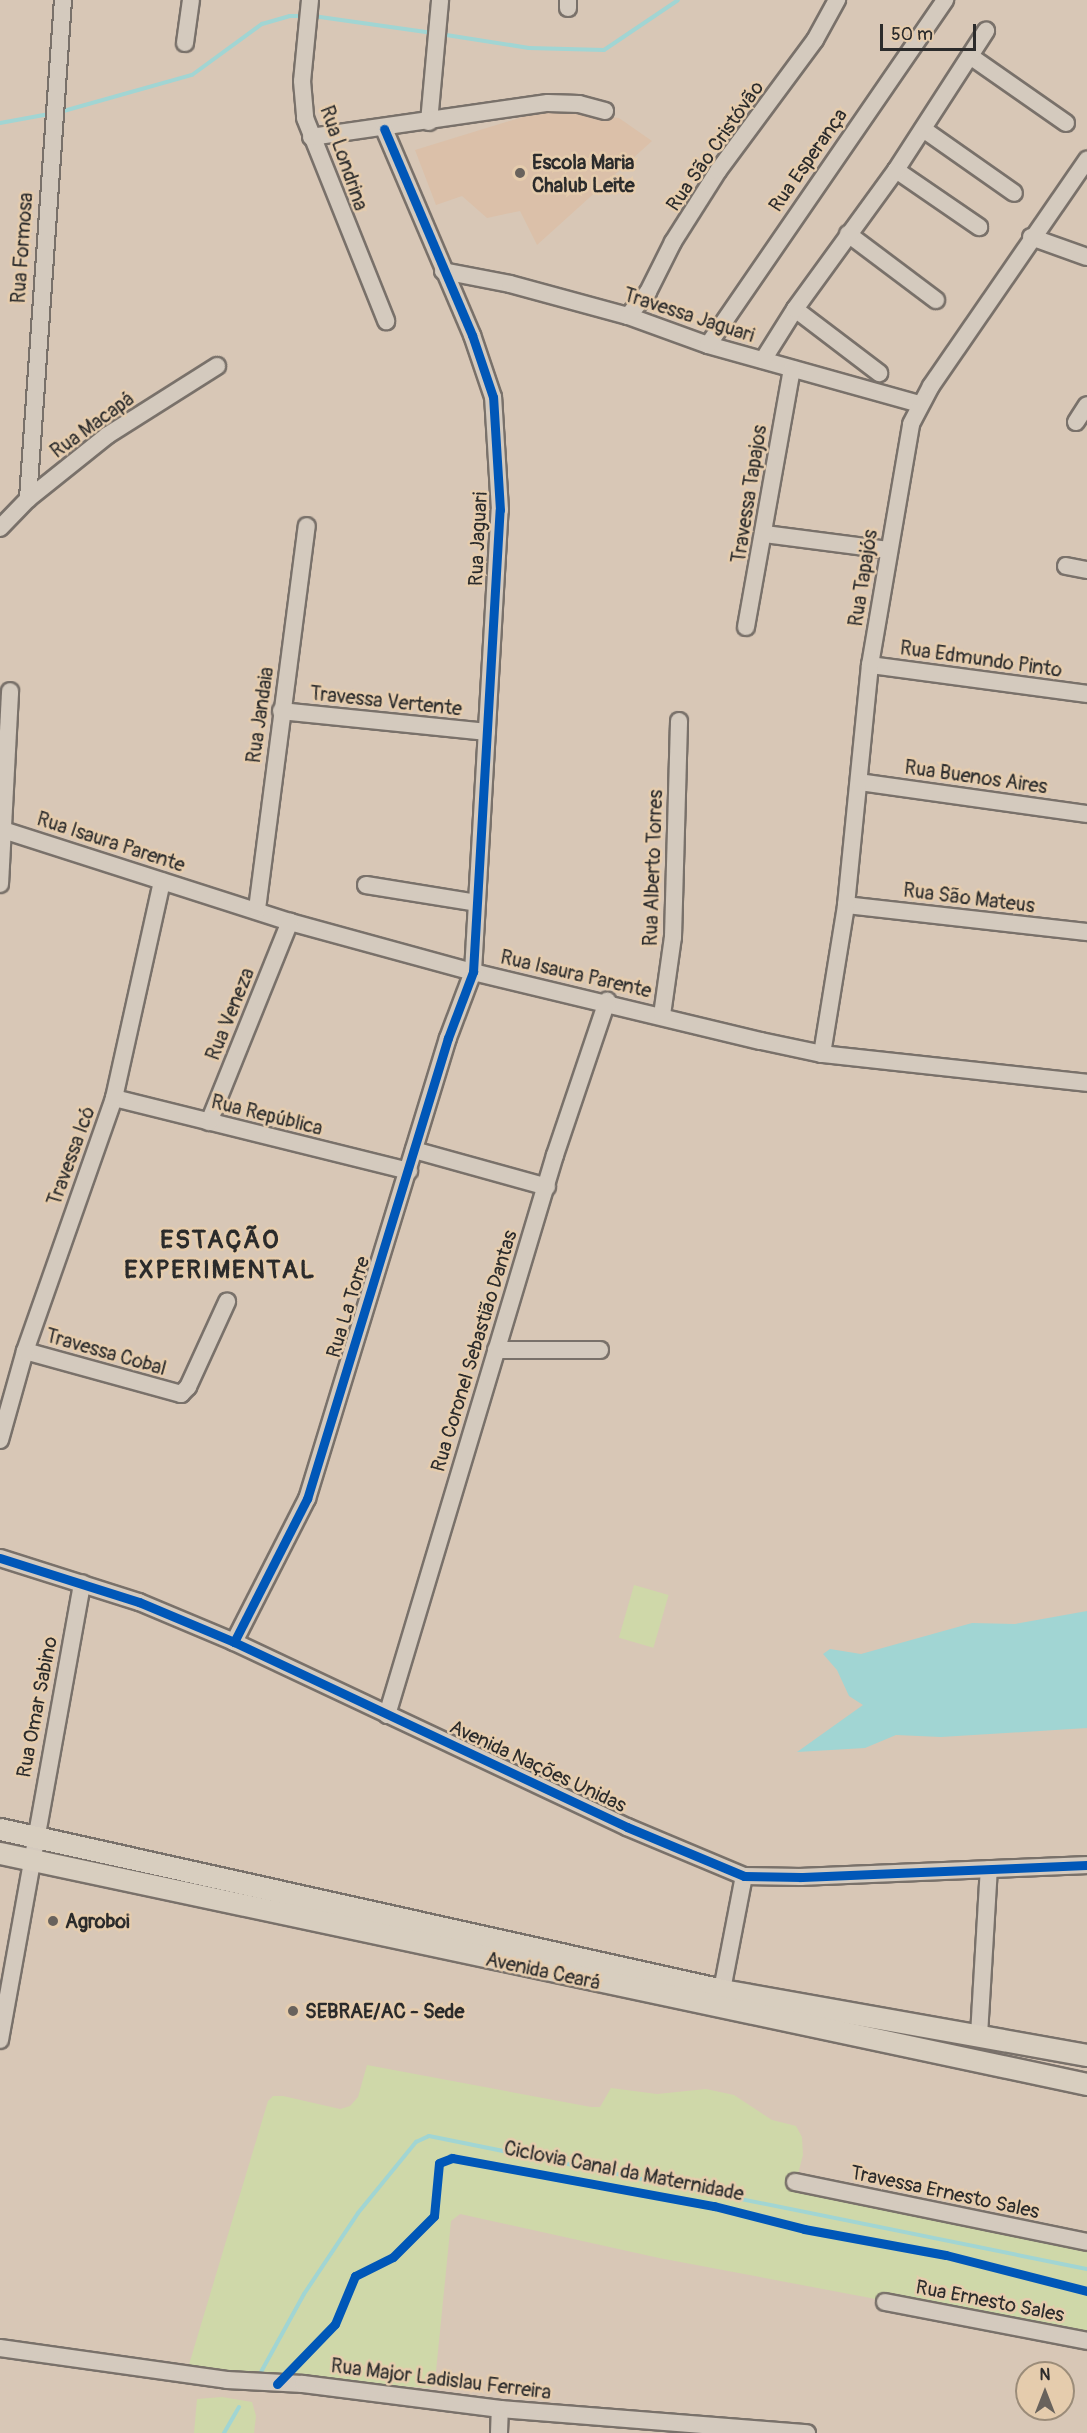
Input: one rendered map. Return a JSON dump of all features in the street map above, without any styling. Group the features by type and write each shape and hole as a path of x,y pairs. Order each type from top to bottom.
{"main road":[{"name":"Avenida Ceará","path":"0,1829 34,1839 722,1990 1087,2055"},
{"name":"Avenida Ceará","path":"0,1853 30,1862 991,2066 1087,2084"},
{"path":"909,2048 923,2036 948,2031"},
{"path":"991,2066 1030,2060 1041,2048"}],"street":[{"name":"Rua Formosa","path":"28,499 54,94 63,0"},
{"path":"185,43 191,0"},
{"name":"Rua Londrina","path":"310,0 302,95 311,137 386,321"},
{"path":"429,122 440,0"},
{"name":"Rua São Cristóvão","path":"628,316 648,292 673,242 718,171 815,40 837,0"},
{"name":"Rua Esperança","path":"708,345 945,0"},
{"path":"763,360 795,309 896,170 986,31"},
{"path":"970,56 1066,123"},
{"path":"311,137 384,129 548,103 579,104 605,111"},
{"name":"Rua Jaguari","path":"384,129 484,367 496,425 500,510 473,972"},
{"path":"923,129 1014,193"},
{"name":"Rua Tapajós","path":"822,1054 846,905 870,665 906,445 920,404 1031,237 1087,160"},
{"path":"896,170 979,228"},
{"path":"848,234 936,300"},
{"path":"1031,237 1087,257"},
{"name":"Travessa Jaguari","path":"443,271 510,284 628,316 708,345 920,404"},
{"path":"795,309 879,373"},
{"name":"Rua Macapá","path":"0,528 28,499 108,435 217,366"},
{"name":"Travessa Tapajos","path":"746,627 765,534 792,369"},
{"path":"1076,422 1087,405"},
{"name":"Rua Jandaia","path":"256,909 307,526"},
{"path":"765,534 888,550"},
{"path":"1066,566 1087,570"},
{"name":"Rua Edmundo Pinto","path":"870,665 1087,694"},
{"path":"0,884 10,691"},
{"name":"Travessa Vertente","path":"281,711 487,732"},
{"name":"Rua Alberto Torres","path":"662,1016 673,937 679,721"},
{"name":"Rua Buenos Aires","path":"859,782 1087,814"},
{"name":"Rua Isaura Parente","path":"2,829 256,909 290,922 473,972 607,1001 822,1054 1087,1083"},
{"name":"Travessa Icó","path":"0,1440 25,1351 114,1098 162,881"},
{"path":"366,885 477,903"},
{"name":"Rua São Mateus","path":"846,905 1087,933"},
{"name":"Rua Veneza","path":"209,1122 290,922"},
{"name":"Rua La Torre","path":"234,1642 307,1498 414,1150 473,972"},
{"name":"Rua Coronel Sebastião Dantas","path":"387,1715 496,1350 607,1001"},
{"name":"Rua República","path":"114,1098 409,1171"},
{"path":"414,1150 547,1187"},
{"name":"Travessa Cobal","path":"25,1351 181,1394 188,1387 227,1302"},
{"path":"496,1350 600,1350"},
{"name":"Avenida Nações Unidas","path":"0,1558 82,1583 234,1642 627,1827 744,1876 1087,1865"},
{"name":"Rua Omar Sabino","path":"0,2040 2,2013 82,1583"},
{"path":"979,2035 989,1869"},
{"path":"722,1990 744,1876"},
{"name":"Travessa Ernesto Sales","path":"795,2182 1087,2242"},
{"name":"Rua Ernesto Sales","path":"885,2302 1087,2341"},
{"name":"Rua Major Ladislau Ferreira","path":"0,2348 227,2379 303,2384 500,2409 685,2428 807,2433"},
{"path":"499,2433 500,2409"}],"shaded area":[{"name":"Escola Maria Chalub Leite","path":"545,110 619,118 652,141 537,245 520,211 487,218 462,196 436,205 415,150"}],"green space":[{"path":"634,1585 669,1595 653,1648 619,1638"},
{"path":"367,2065 591,2107 600,2107 611,2088 657,2094 706,2089 734,2095 772,2120 796,2126 802,2137 803,2155 794,2189 1087,2250 1087,2339 659,2258 460,2214 451,2221 435,2381 431,2388 284,2379 188,2368 268,2101 273,2096 283,2096 340,2109 350,2106 358,2097"},
{"path":"222,2397 252,2402 256,2416 254,2433 194,2433 197,2399"}],"water":[{"path":"1087,1611 1087,1728 941,1737 896,1735 865,1748 797,1752 863,1705 849,1696 837,1670 823,1654 830,1649 861,1654 972,1623 1015,1624"}],"waterway":[{"path":"440,34 529,48 604,50 678,0"},
{"path":"60,112 192,75 262,24 290,16 305,16"},
{"path":"313,16 433,33"},
{"path":"0,123 49,114"},
{"path":"261,2372 304,2294 358,2213 416,2142 429,2136 1087,2269"},
{"path":"224,2433 239,2407"}],"cycle path":[{"path":"234,1642 307,1499 448,1038 473,972 500,510 493,397 472,335 384,129"},
{"path":"0,1558 139,1602 234,1642 627,1827 744,1876 801,1877 1087,1865"},
{"name":"Ciclovia Canal da Maternidade","path":"277,2384 335,2324 355,2276 393,2257 434,2216 439,2163 452,2158 714,2206 804,2229 946,2255 1087,2291"}],"place":[{"name":"Escola Maria Chalub Leite","path":"520,173"},
{"name":"Agroboi","path":"53,1921"},
{"name":"SEBRAE/AC - Sede","path":"293,2011"}],"district":[{"name":"ESTAÇÃO EXPERIMENTAL","path":"220,1256"}]}
